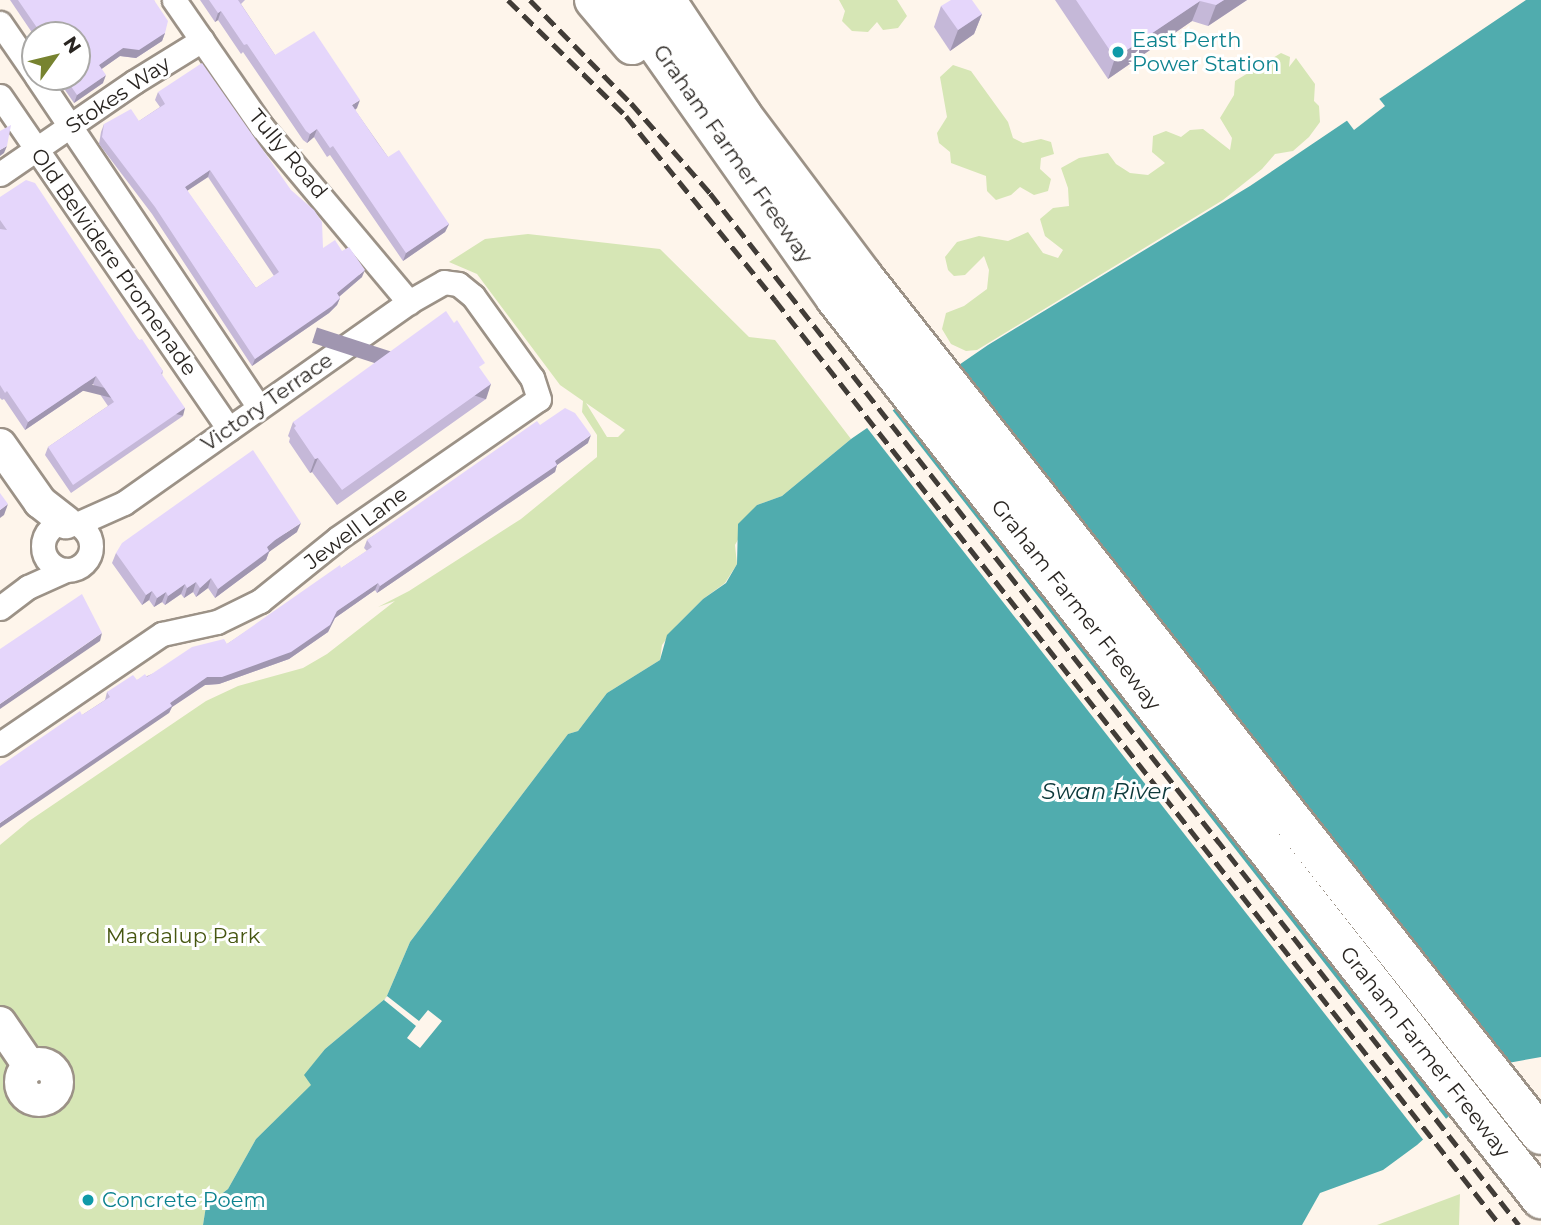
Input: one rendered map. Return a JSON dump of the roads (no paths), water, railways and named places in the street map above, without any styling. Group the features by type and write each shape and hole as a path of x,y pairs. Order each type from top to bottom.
{"highway":[{"path":"594,0 849,287"},
{"name":"Graham Farmer Freeway","path":"625,0 849,287 1541,1199"},
{"name":"Graham Farmer Freeway","path":"666,0 849,287 1541,1135"},
{"path":"690,0 849,287"}],"street":[{"name":"Tully Road","path":"174,0 270,137 409,302"},
{"name":"Old Belvidere Promenade","path":"0,23 21,54"},
{"name":"Stokes Way","path":"0,174 134,82 202,40"},
{"name":"Old Belvidere Promenade","path":"46,91 259,407"},
{"name":"Old Belvidere Promenade","path":"0,96 229,429"},
{"name":"Jewell Lane","path":"0,744 162,634 217,622 260,601 338,538 539,399 532,378 474,296 458,284 444,282 409,302"},
{"name":"Victory Terrace","path":"59,535 124,503 409,302"},
{"path":"0,445 40,502 59,535 58,568 66,570"},
{"name":"Victory Terrace","path":"66,570 86,561 91,542 124,503"},
{"path":"59,535 89,535 91,542"},
{"path":"28,587 59,535"},
{"path":"0,608 28,587 66,570"},
{"path":"0,1023 30,1067"}],"water":[{"name":"Swan River","path":"1526,0 1541,0 1541,1057 1508,1063 1417,1145 1383,1170 1320,1193 1302,1225 203,1225 206,1206 228,1189 256,1139 311,1085 304,1075 325,1049 386,998 410,942 568,734 578,731 607,693 660,660 667,635 703,599 726,583 737,564 738,524 757,505 782,496 851,439 988,345 1250,186"}],"railway":[{"path":"508,0 626,116 775,300 1500,1225"},
{"path":"530,0 631,103 710,193 1519,1225"}],"place":[{"name":"East Perth Power Station","path":"1118,52"},
{"name":"Concrete Poem","path":"88,1200"}],"park label":[{"name":"Mardalup Park","path":"183,936"}]}
